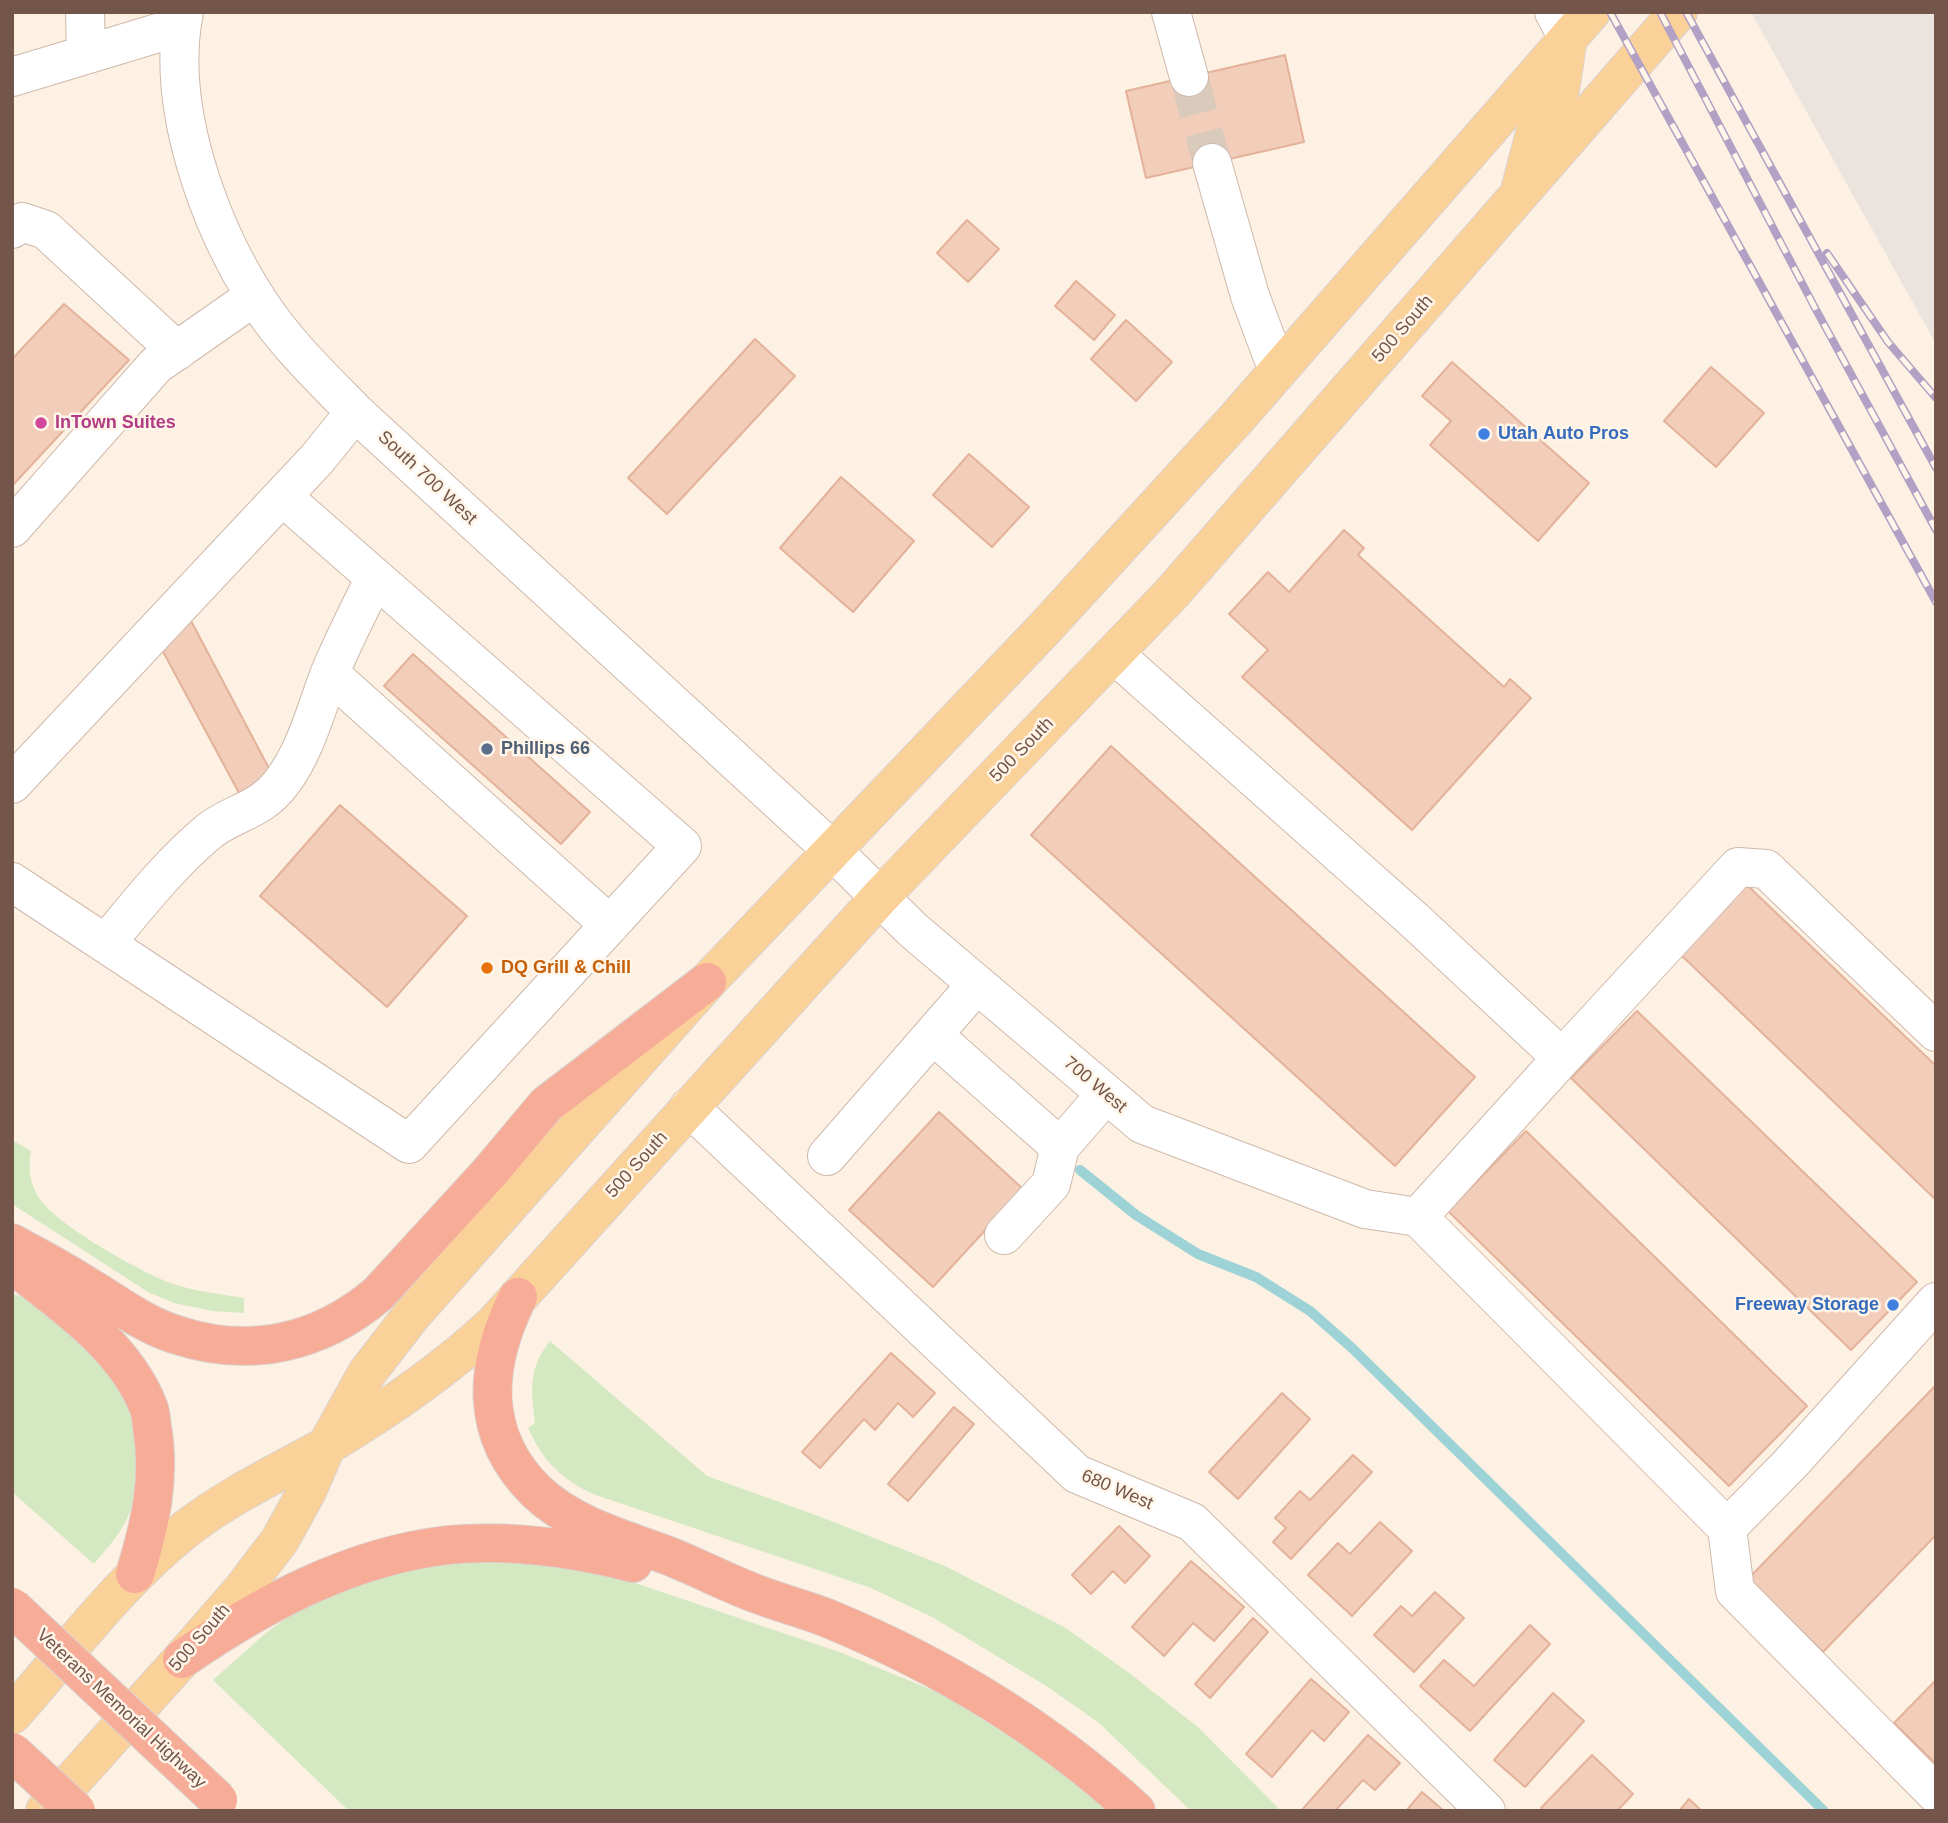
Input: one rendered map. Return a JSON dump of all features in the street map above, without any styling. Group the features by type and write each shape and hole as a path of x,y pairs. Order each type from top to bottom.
{"highway":[{"path":"12,1243 71,1275 145,1321 176,1335 233,1345 282,1343 310,1336 360,1309 378,1294 489,1173 546,1105 707,982"},
{"path":"12,1265 96,1333 118,1358 149,1407 155,1444 156,1481 147,1537 135,1574"},
{"path":"518,1297 505,1322 492,1376 495,1424 501,1441 522,1475 546,1499 575,1519 757,1594 825,1618 892,1646 949,1675 1062,1749 1136,1811"},
{"path":"182,1659 244,1619 313,1583 378,1561 449,1545 560,1548 636,1564 672,1577 757,1594"},
{"name":"Veterans Memorial Highway","path":"12,1607 223,1805"},
{"path":"12,1752 76,1811"}],"main road":[{"name":"500 South","path":"12,1715 135,1574 165,1546 213,1510 327,1445 409,1394 441,1371 486,1332 880,897 1172,593 1678,12"},
{"name":"500 South","path":"45,1811 182,1659 281,1540 327,1445 367,1373 388,1344 707,982 1044,629 1278,371 1571,21"},
{"path":"1519,196 1535,133 1560,90 1571,21"}],"street":[{"path":"85,12 86,54"},
{"path":"1171,12 1189,77"},
{"path":"12,78 182,19"},
{"name":"South 700 West","path":"182,19 181,99 192,155 220,233 255,296 298,354 355,412 832,850"},
{"path":"1212,163 1250,296 1278,371"},
{"path":"12,229 22,222 46,230 177,351"},
{"path":"12,528 156,365 255,296"},
{"path":"12,785 283,496 355,412"},
{"path":"12,881 409,1144 682,846 283,496"},
{"path":"106,943 164,874 209,830 253,808 271,795 284,780 301,747 342,644 375,578"},
{"path":"1114,654 1414,920 1562,1058"},
{"path":"330,674 610,925"},
{"name":"700 West","path":"832,850 913,930 1142,1124 1365,1209 1418,1217"},
{"path":"1936,1032 1766,869 1738,867 1418,1217 1727,1528 1735,1591 1936,1794"},
{"path":"827,1156 977,984"},
{"path":"933,1035 1060,1147"},
{"path":"1004,1235 1051,1184 1060,1147 1106,1094"},
{"name":"680 West","path":"689,1107 1077,1474 1192,1522 1486,1811"},
{"path":"1727,1528 1790,1464 1936,1302"}],"shaded area":[{"path":"1751,12 1936,12 1936,344"}],"green space":[{"path":"12,1140 31,1151 33,1186 48,1209 62,1221 119,1258 170,1283 244,1298 244,1313 213,1311 174,1303 148,1292 12,1204"},
{"path":"12,1293 54,1315 76,1334 124,1390 129,1403 138,1447 135,1493 125,1522 94,1564 12,1492"},
{"path":"550,1341 707,1476 945,1566 1064,1627 1128,1672 1199,1728 1281,1811 1191,1811 1099,1723 1048,1687 932,1617 871,1588 593,1494 571,1482 546,1459 528,1428 535,1423 532,1389 535,1370"},
{"path":"486,1559 594,1569 842,1653 942,1694 1037,1754 1113,1811 349,1811 213,1680 266,1633 302,1607 371,1578 428,1562"}],"building":[{"path":"1285,55 1304,142 1146,178 1126,91"},
{"path":"967,220 999,249 968,282 937,253"},
{"path":"1076,281 1115,315 1094,340 1055,306"},
{"name":"InTown Suites","path":"64,304 129,360 12,486 12,359"},
{"path":"1126,320 1172,362 1136,401 1091,359"},
{"path":"755,339 795,376 667,514 628,478"},
{"path":"1452,362 1589,483 1538,541 1430,445 1451,421 1422,396"},
{"path":"1711,367 1764,413 1716,467 1664,421"},
{"path":"969,454 1029,507 992,547 933,495"},
{"path":"841,477 914,541 853,612 780,548"},
{"path":"1344,530 1364,548 1358,555 1504,687 1510,679 1531,698 1412,830 1242,677 1268,650 1229,614 1268,572 1289,592"},
{"path":"189,617 273,776 246,806 160,646"},
{"name":"Phillips 66","path":"413,654 590,812 561,844 384,686"},
{"path":"1111,746 1475,1077 1395,1166 1031,835"},
{"path":"340,805 467,916 387,1007 260,896"},
{"path":"1746,884 1936,1066 1936,1200 1679,953"},
{"path":"1637,1011 1917,1282 1851,1350 1571,1078"},
{"path":"939,1112 1023,1189 933,1287 849,1210"},
{"path":"1526,1131 1807,1406 1729,1486 1448,1211"},
{"path":"891,1353 935,1393 913,1417 898,1403 875,1430 864,1419 820,1468 802,1452"},
{"path":"1936,1385 1936,1535 1823,1652 1748,1579"},
{"path":"1282,1393 1310,1419 1238,1499 1209,1472"},
{"path":"954,1407 974,1424 908,1501 888,1484"},
{"path":"1353,1455 1372,1472 1291,1559 1273,1542 1286,1528 1275,1518 1300,1491 1310,1500"},
{"path":"1380,1522 1412,1551 1352,1616 1308,1575 1338,1543 1350,1554"},
{"path":"1119,1526 1150,1556 1125,1583 1113,1571 1091,1594 1072,1575"},
{"path":"1191,1561 1244,1607 1214,1641 1193,1623 1164,1656 1132,1627"},
{"path":"1435,1592 1464,1618 1414,1672 1374,1635 1401,1606 1412,1616"},
{"path":"1253,1618 1268,1632 1210,1698 1195,1684"},
{"path":"1530,1625 1550,1644 1470,1731 1420,1686 1444,1660 1474,1686"},
{"path":"1311,1679 1349,1712 1324,1741 1312,1730 1272,1777 1246,1754"},
{"path":"1936,1680 1936,1764 1894,1723"},
{"path":"1553,1693 1584,1721 1525,1787 1494,1760"},
{"path":"1368,1735 1400,1763 1375,1790 1363,1780 1335,1811 1301,1811"},
{"path":"1592,1755 1633,1794 1617,1811 1544,1811 1541,1808"},
{"path":"1422,1792 1444,1811 1406,1811"},
{"path":"1689,1799 1702,1811 1679,1811"}],"waterway":[{"path":"1080,1170 1136,1215 1198,1254 1256,1277 1310,1311 1352,1348 1824,1811"}],"tunnel":[{"path":"1189,77 1212,163"}],"railway":[{"path":"1610,12 1936,602"},
{"path":"1660,12 1814,306 1936,530"},
{"path":"1686,12 1936,468"},
{"path":"1827,253 1888,342 1936,398"}],"place":[{"name":"InTown Suites","path":"41,423"},
{"name":"Utah Auto Pros","path":"1484,434"},
{"name":"Phillips 66","path":"487,749"},
{"name":"DQ Grill & Chill","path":"487,968"},
{"name":"Freeway Storage","path":"1893,1305"}]}
